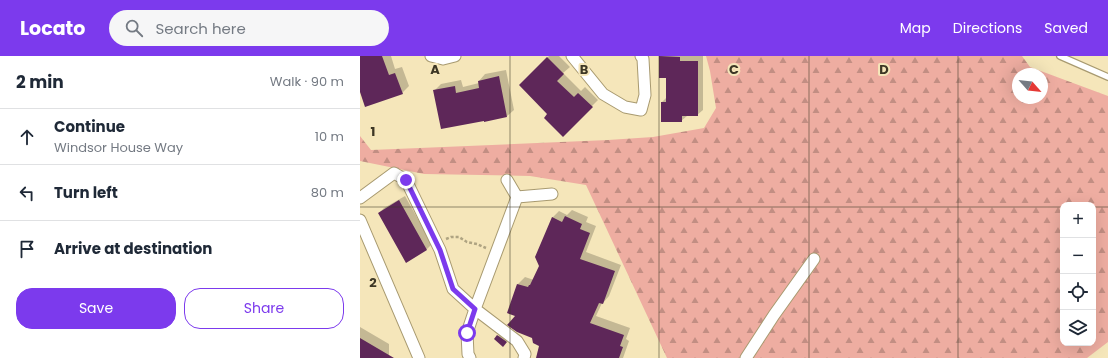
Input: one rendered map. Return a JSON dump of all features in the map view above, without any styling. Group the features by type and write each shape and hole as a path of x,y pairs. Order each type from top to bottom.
{"street":[{"path":"431,56 443,58 455,56"},
{"path":"572,56 603,94 625,107 641,110 645,94 643,59 641,56"},
{"path":"360,198 394,173 406,180 440,250 453,289 475,309 517,341 525,354 524,358"},
{"path":"506,180 517,197"},
{"path":"517,197 552,194"},
{"path":"470,358 468,354 467,333 517,197"},
{"path":"360,220 419,358"},
{"path":"746,358 774,315 814,259"}],"lane":[{"path":"1060,56 1108,77"}],"path":[{"path":"437,244 451,238 459,237 467,242 477,244 496,252"}],"green space":[{"path":"706,56 1022,56 1030,67 1033,68 1012,68 1012,104 1048,104 1048,74 1108,96 1108,342 1087,358 667,358 586,185 530,176 424,174 360,161 360,136 371,150 653,137 704,128 716,108"}],"building":[{"path":"360,56 382,56 389,75 395,73 403,94 365,107 360,92"},
{"path":"659,56 680,57 680,61 698,61 698,116 682,116 682,122 661,122 661,102 666,102 666,78 659,78"},
{"path":"547,57 564,74 557,81 574,97 578,93 593,107 563,137 544,118 547,114 519,85"},
{"path":"499,76 507,117 441,129 433,90 455,86 456,93 479,88 478,81"},
{"path":"399,200 427,250 406,263 378,213"},
{"path":"565,216 582,224 580,229 590,233 580,259 615,271 603,304 599,303 590,323 624,335 620,346 623,347 619,358 536,358 539,346 533,343 532,338 517,332 507,325 515,316 507,313 517,284 528,287 539,266 535,257 552,217 562,222"},
{"path":"497,335 507,342 503,347 494,339"},
{"path":"360,338 394,358 360,358"}],"route":[{"path":"406,180 440,250 453,289 475,309 467,333"}]}
